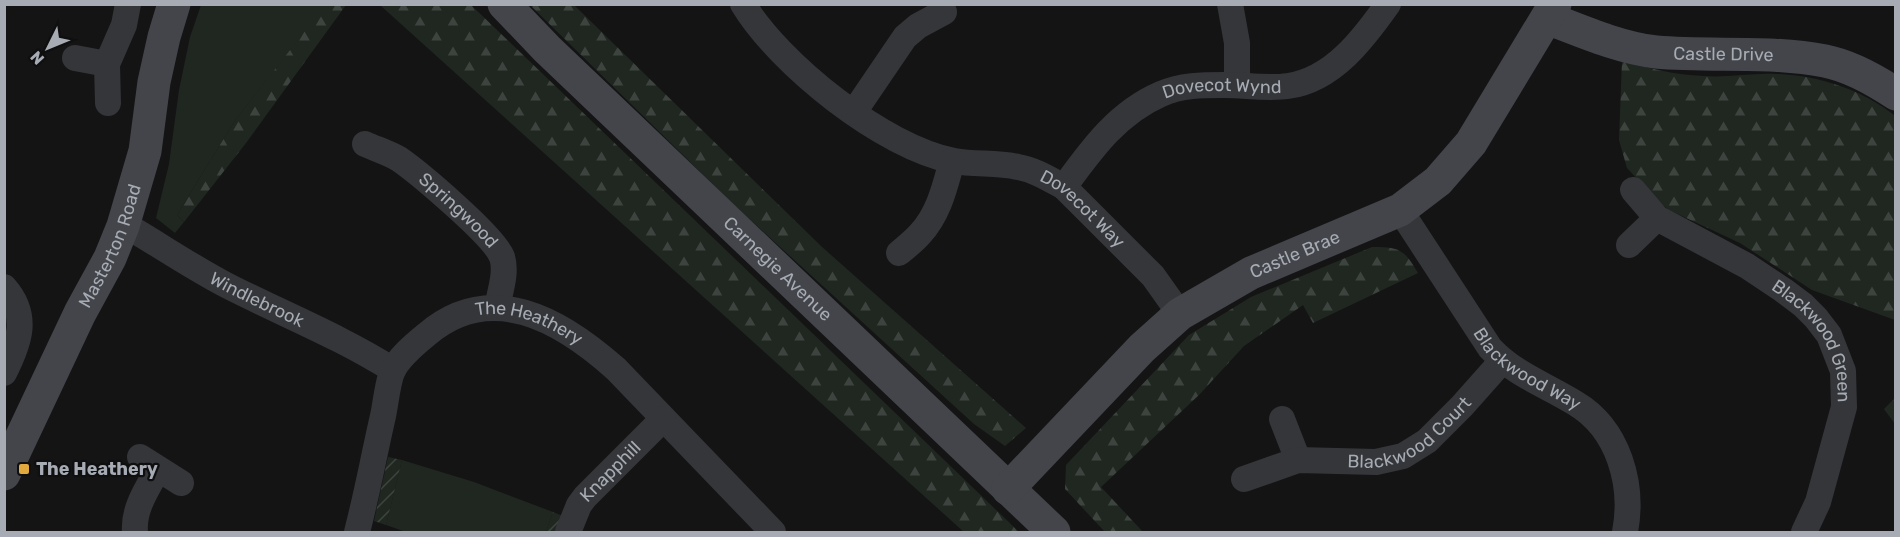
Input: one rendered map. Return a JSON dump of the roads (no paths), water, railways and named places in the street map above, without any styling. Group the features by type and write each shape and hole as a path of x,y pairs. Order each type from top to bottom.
{"street":[{"path":"108,103 107,64 124,25 128,4"},
{"name":"Masterton Road","path":"4,474 80,313 110,258 123,226 139,173 150,124 154,82 174,4"},
{"name":"Carnegie Avenue","path":"504,4 556,57 1054,532"},
{"name":"Dovecot Way","path":"743,4 755,22 792,63 835,99 888,134 918,149 952,160 1016,166 1046,177 1064,187 1153,276 1180,314"},
{"path":"1230,4 1237,43 1237,85"},
{"name":"Dovecot Wynd","path":"1064,187 1108,130 1148,100 1163,93 1188,87 1288,86 1301,83 1320,74 1350,52 1373,26 1388,4"},
{"name":"Castle Brae","path":"1008,489 1142,348 1180,314 1251,273 1400,210 1438,181 1471,143 1551,11"},
{"name":"Castle Drive","path":"1551,11 1606,40 1654,52 1776,55 1827,62 1856,72 1896,94"},
{"path":"854,112 904,38 918,26 944,12"},
{"path":"75,58 107,64"},
{"name":"Springwood","path":"365,144 397,158 434,187 494,244 502,258 503,267 496,307"},
{"path":"899,253 920,234 930,220 939,203 952,160"},
{"name":"Blackwood Green","path":"1633,190 1657,218 1747,266 1803,304 1829,335 1843,371 1844,407 1818,502 1804,532"},
{"name":"Blackwood Way","path":"1400,210 1490,348 1502,361 1576,403 1600,423 1615,447 1625,475 1629,501 1624,532"},
{"path":"1629,245 1657,218"},
{"name":"Windlebrook","path":"123,226 137,232 225,285 350,344 393,370"},
{"path":"4,287 13,297 16,306 20,337 4,373"},
{"name":"The Heathery","path":"357,532 393,370 419,341 444,321 462,312 496,307 533,314 581,340 615,369 774,532"},
{"name":"Blackwood Court","path":"1244,479 1298,460 1376,462 1403,456 1416,450 1462,406 1502,361"},
{"name":"Knapphill","path":"568,532 585,496 663,418"},
{"path":"1282,419 1298,460"},
{"path":"135,532 135,516 149,463 181,483"}],"place":[{"name":"The Heathery","path":"24,469"}]}
